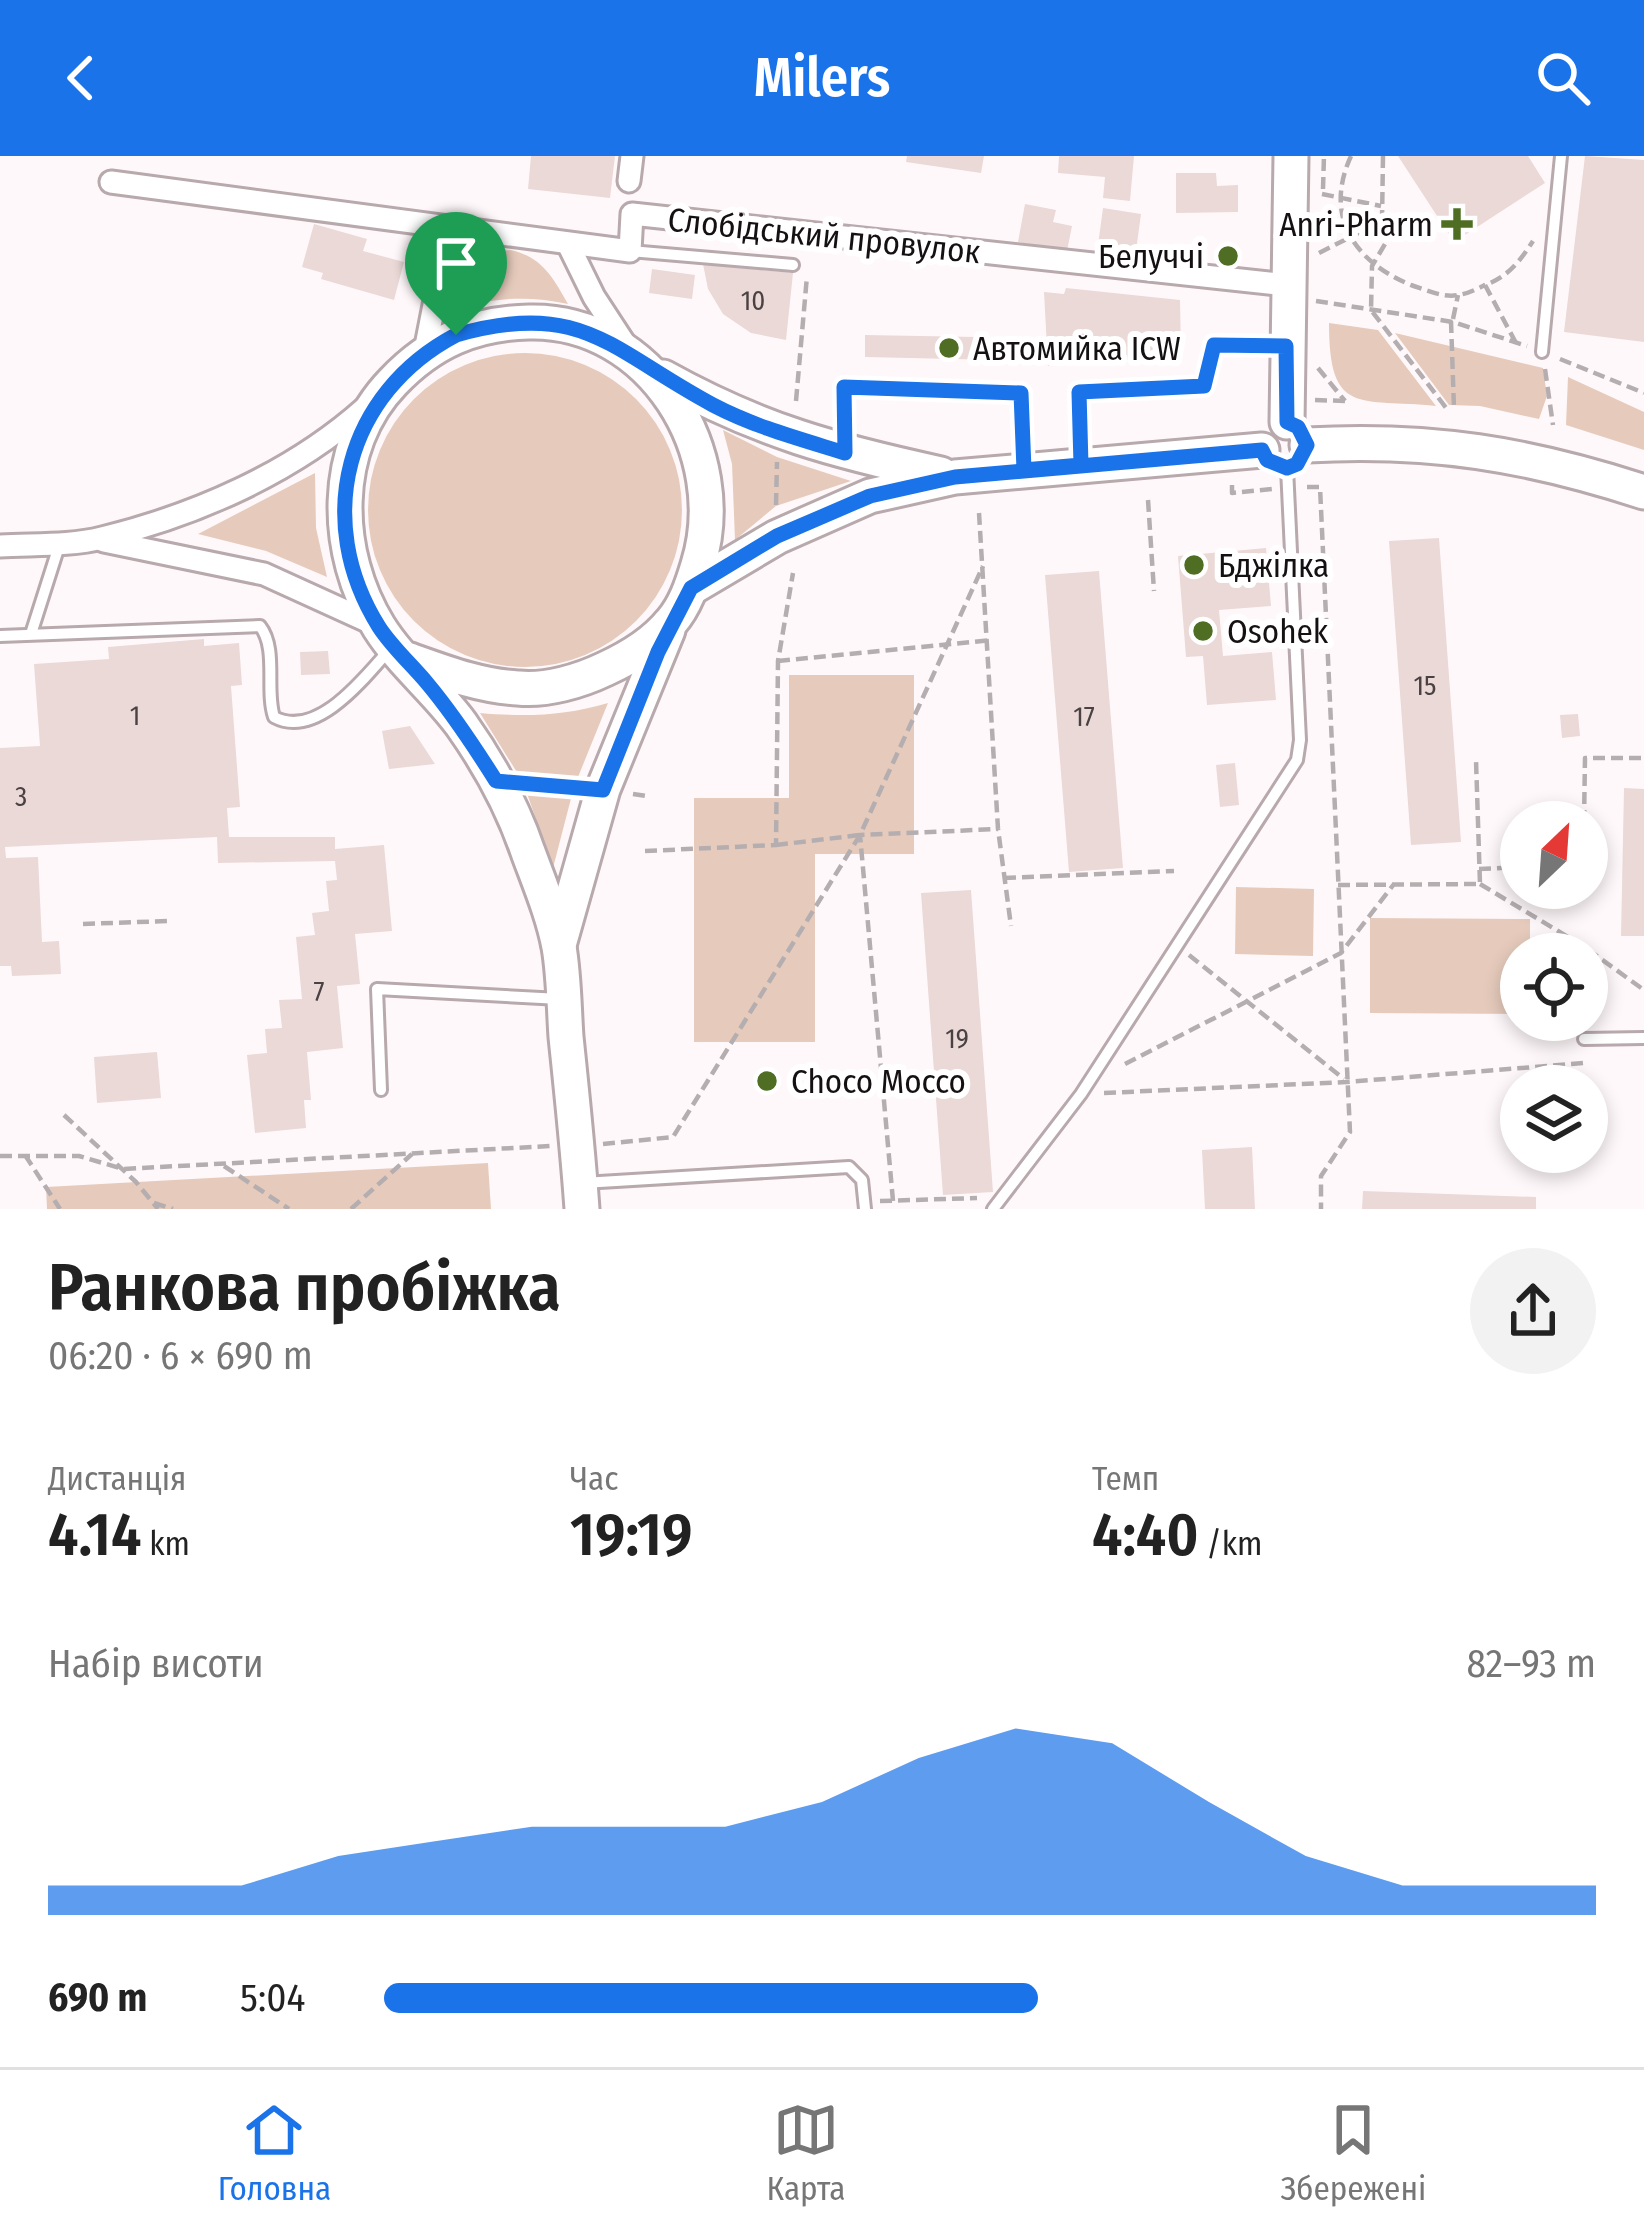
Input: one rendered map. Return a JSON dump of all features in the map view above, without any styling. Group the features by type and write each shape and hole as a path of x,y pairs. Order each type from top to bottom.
{"main road":[{"path":"1286,446 1286,346 1302,293 1291,156"},
{"path":"581,1196 559,945 526,847 496,781 461,724 392,643 351,563 343,517 348,469 364,426 388,387 425,351 456,335 500,322 546,321 591,332 717,407 778,433 955,477"},
{"path":"559,945 603,790 670,624 691,588 705,542 707,518 697,448 678,405 640,362"},
{"path":"691,588 777,536 870,496 955,477 1024,470 1361,442 1457,446 1530,459 1644,492"},
{"path":"392,643 466,680 521,689 582,680 630,657 670,624"}],"street":[{"path":"629,181 632,156"},
{"name":"Слобідський провулок","path":"111,182 630,251 632,214 1302,293"},
{"path":"425,351 434,304 463,231"},
{"path":"568,244 594,297 640,362"},
{"path":"0,547 97,539 202,506 269,474 341,429 388,387"},
{"path":"97,539 264,574 392,643"}],"lane":[{"path":"1542,352 1561,156"},
{"path":"630,251 793,265"},
{"path":"1081,465 1079,392 1204,386 1214,345 1286,346"},
{"path":"845,453 844,387 1021,393 1024,470"},
{"path":"997,1203 1081,1094 1300,750 1286,446"},
{"path":"32,634 61,542"},
{"path":"0,636 260,626 268,639 270,706 274,718 282,722 340,705 392,643"},
{"path":"381,1090 377,989 563,1000"},
{"path":"1608,1039 1644,1038"},
{"path":"581,1196 840,1166 857,1171 865,1206"}],"path":[{"path":"1351,156 1340,198 1350,237 1372,266 1440,295 1458,295 1500,280 1520,261 1556,209"},
{"path":"1383,156 1382,221 1388,239 1372,266 1371,310 1450,409 1452,321 1458,295"},
{"path":"1322,194 1382,206"},
{"path":"1318,253 1382,221"},
{"path":"796,401 811,234"},
{"path":"1485,285 1516,343"},
{"path":"1302,293 1371,310 1452,321 1644,393"},
{"path":"1542,352 1552,425"},
{"path":"777,536 778,433"},
{"path":"1320,487 1350,1132 1321,1176 1321,1209"},
{"path":"1148,500 1154,591"},
{"path":"979,513 998,829 1011,926"},
{"path":"0,1156 79,1156 123,1169 674,1137 860,836 983,566"},
{"path":"776,845 778,661 793,573"},
{"path":"778,661 989,640"},
{"path":"1584,801 1585,758 1644,758"},
{"path":"1476,760 1480,884"},
{"path":"496,781 646,796"},
{"path":"645,851 998,829"},
{"path":"860,836 893,1201"},
{"path":"1479,869 1500,868"},
{"path":"1004,878 1174,871"},
{"path":"1081,1094 1118,1068 1341,953 1394,884"},
{"path":"1338,885 1480,884 1583,946 1644,990"},
{"path":"83,924 167,920"},
{"path":"1176,944 1347,1082"},
{"path":"1081,1094 1347,1082 1583,1063"},
{"path":"64,1115 156,1206 173,1209"},
{"path":"351,1209 412,1154"},
{"path":"26,1155 60,1209"},
{"path":"220,1164 289,1209"},
{"path":"865,1206 893,1201 997,1203"}],"shaded area":[{"path":"510,250 538,263 568,304 512,299 456,308 472,262"},
{"path":"1329,323 1378,330 1436,406 1354,397 1335,375"},
{"path":"1395,333 1543,368 1547,396 1539,419 1480,406 1449,405"},
{"path":"525,353 585,365 636,399 670,450 682,510 670,570 636,621 585,655 525,667 465,655 414,621 380,570 368,510 380,450 414,399 465,365"},
{"path":"1568,377 1644,412 1644,450 1566,425"},
{"path":"723,430 777,457 851,481 776,506 735,540 732,464"},
{"path":"315,473 316,528 327,577 266,551 198,534"},
{"path":"789,675 914,675 914,854 815,854 815,1042 694,1042 694,798 789,798"},
{"path":"608,703 574,787 553,868 523,782 480,713 545,714"},
{"path":"1236,887 1314,889 1313,956 1235,954"},
{"path":"1370,918 1530,919 1530,933 1500,933 1500,1014 1370,1013"},
{"path":"488,1163 491,1209 47,1209 46,1187"}],"building":[{"path":"531,156 615,156 610,198 528,189"},
{"path":"907,156 984,156 981,173 906,162"},
{"path":"1059,156 1134,156 1130,201 1103,198 1105,177 1058,173"},
{"path":"1398,156 1528,156 1545,183 1454,242"},
{"path":"1585,156 1644,160 1644,342 1564,332"},
{"path":"1176,173 1216,173 1217,186 1238,185 1238,212 1176,213"},
{"path":"1025,204 1056,210 1053,222 1072,226 1067,251 1018,242"},
{"path":"1103,208 1141,214 1136,251 1098,245"},
{"path":"314,224 367,239 363,251 404,262 394,300 321,279 323,273 302,267"},
{"name":"Белуччі","path":"1217,249 1239,250 1238,263 1217,262"},
{"path":"703,264 793,273 786,340 751,333 723,314 708,289"},
{"path":"652,269 695,275 692,299 649,293"},
{"path":"1066,288 1180,300 1181,355 1048,366 1044,292 1064,294"},
{"name":"Автомийка ICW","path":"865,335 1035,338 1034,361 865,357"},
{"path":"1439,538 1461,842 1411,845 1389,541"},
{"name":"Оsоhek","path":"1266,548 1271,606 1219,610 1223,656 1272,652 1276,700 1207,705 1203,656 1186,657 1178,556"},
{"path":"1099,571 1123,868 1069,872 1045,575"},
{"path":"204,639 204,646 239,643 242,685 231,686 240,807 227,808 229,837 335,837 335,849 384,845 392,931 355,934 360,984 337,986 343,1048 307,1052 311,1100 304,1100 306,1128 255,1133 247,1055 267,1053 265,1029 282,1028 279,1000 302,999 296,937 315,935 312,913 329,911 326,881 337,880 335,861 218,863 217,837 5,847 6,858 38,857 42,942 59,941 61,974 12,976 11,966 0,966 0,748 40,746 34,664 109,659 108,647"},
{"path":"328,651 330,674 301,675 300,652"},
{"path":"1578,714 1580,736 1562,738 1560,715"},
{"path":"410,726 435,764 389,769 382,731"},
{"path":"1235,763 1239,805 1220,807 1216,765"},
{"path":"1624,788 1644,789 1644,936 1621,936"},
{"path":"971,890 993,1192 943,1195 921,893"},
{"path":"157,1052 161,1098 97,1103 94,1057"},
{"path":"1252,1147 1255,1209 1205,1209 1202,1150"},
{"path":"1363,1191 1536,1197 1536,1209 1362,1209"}],"place":[{"name":"Anri-Pharm","path":"1457,224"},
{"name":"Белуччі","path":"1228,256"},
{"name":"Автомийка ICW","path":"949,348"},
{"name":"Бджілка","path":"1194,565"},
{"name":"Оsоhek","path":"1203,631"},
{"name":"Choco Mocco","path":"767,1081"}],"route":[{"path":"546,321 591,332 717,407 778,433 845,453 844,387 1021,393 1024,470 1081,465 1079,392 1204,386 1214,345 1286,346 1287,422 1298,427 1307,445 1304,456 1287,468 1267,460 1262,450 955,477 870,496 827,512 691,588 670,624 603,790 496,781 461,724 378,626 351,563 343,517 348,469 364,426 388,387 425,351 456,335 500,322 546,321"}]}
